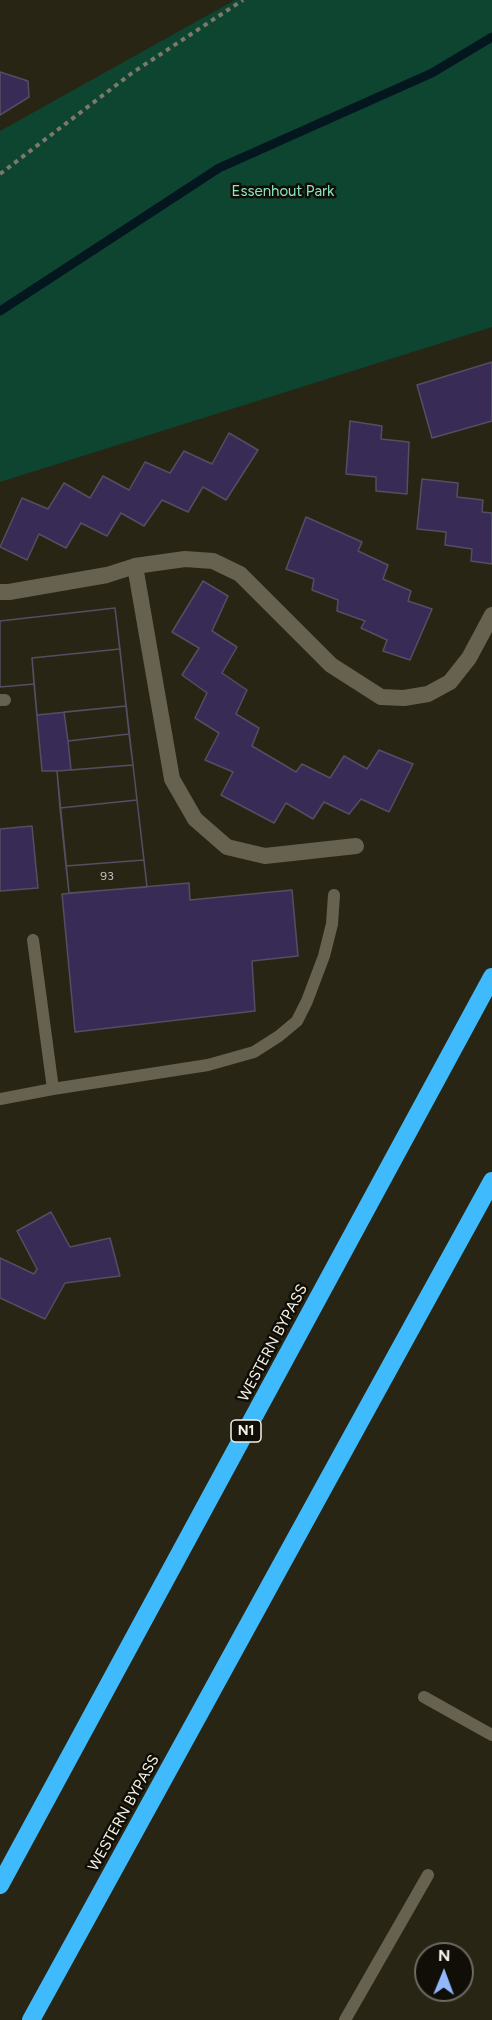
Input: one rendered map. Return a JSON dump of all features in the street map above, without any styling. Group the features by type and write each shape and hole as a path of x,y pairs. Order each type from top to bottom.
{"highway":[{"name":"WESTERN BYPASS","path":"0,1885 492,977"},
{"name":"WESTERN BYPASS","path":"31,2020 492,1181"}],"street":[{"path":"0,592 106,575 135,566 185,559 213,561 240,574 331,665 381,697 404,698 428,694 450,682 469,658 492,615"},
{"path":"135,566 172,779 195,819 227,847 265,856 356,846"}],"lane":[{"path":"0,1099 208,1065 254,1052 279,1036 297,1020 307,1001 324,956 332,924 334,895"},
{"path":"33,940 53,1089"},
{"path":"424,1697 492,1735"},
{"path":"345,2020 428,1875"}],"path":[{"path":"0,174 132,73 243,0"}],"green space":[{"name":"Essenhout Park","path":"235,0 492,0 492,327 0,482 0,131"}],"building":[{"path":"0,72 28,81 29,97 0,115"},
{"path":"492,362 492,421 432,438 417,385"},
{"path":"350,421 382,426 381,439 409,442 407,494 376,491 376,477 346,474"},
{"path":"229,433 258,450 226,500 203,487 188,512 162,500 144,526 121,513 107,536 81,523 66,548 39,534 27,560 0,547 22,498 48,509 64,483 90,498 103,476 129,490 145,462 170,473 184,451 212,464"},
{"path":"422,479 458,483 457,497 483,500 482,512 492,513 492,564 471,561 472,549 445,545 446,532 417,529"},
{"path":"306,517 362,542 358,551 388,565 383,579 411,591 408,601 432,609 410,660 383,651 387,640 361,628 365,621 337,611 338,600 312,590 314,579 286,569"},
{"path":"203,581 228,596 212,631 237,647 222,673 247,690 236,714 259,728 252,746 296,772 302,764 330,778 344,756 367,769 379,750 413,764 389,812 361,799 349,814 324,802 313,819 286,803 274,823 221,795 233,772 205,760 219,733 195,718 207,693 182,675 199,648 172,632"},
{"path":"115,608 147,887 69,893 57,771 42,771 34,684 0,687 0,621"},
{"path":"115,608 120,649 32,658 34,684 0,687 0,621"},
{"path":"120,649 126,706 37,715 32,658"},
{"path":"126,706 129,734 68,741 64,712"},
{"path":"129,734 133,765 71,770 68,741"},
{"path":"133,765 137,800 60,808 57,771"},
{"path":"137,800 144,860 66,866 60,808"},
{"path":"32,826 38,888 0,891 0,829"},
{"path":"144,860 147,887 69,893 66,866"},
{"path":"189,883 190,900 292,890 298,956 252,961 255,1011 75,1032 62,894"},
{"path":"51,1212 70,1247 110,1238 120,1276 65,1283 45,1319 0,1298 0,1258 34,1274 37,1269 17,1231"}],"waterway":[{"path":"0,311 219,168 432,73 492,37"}]}
